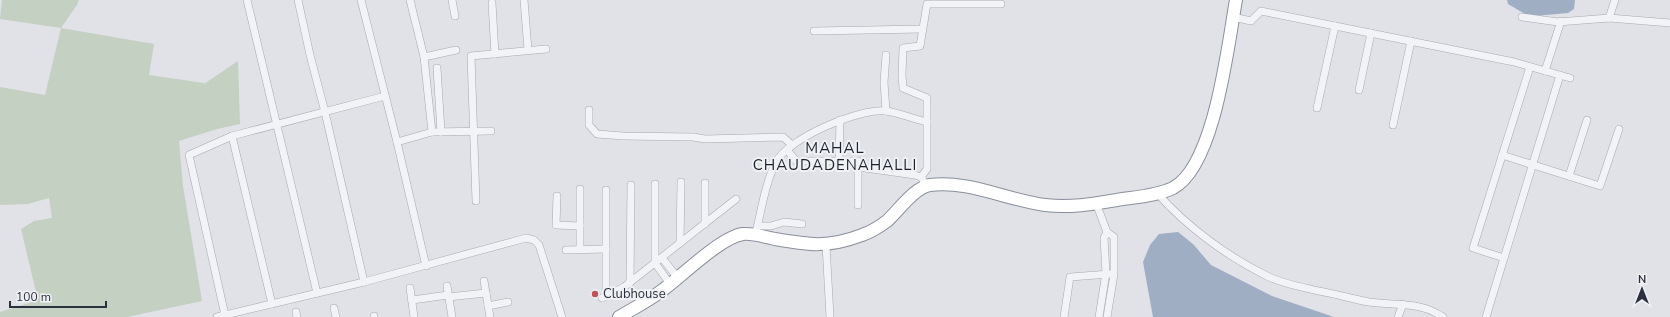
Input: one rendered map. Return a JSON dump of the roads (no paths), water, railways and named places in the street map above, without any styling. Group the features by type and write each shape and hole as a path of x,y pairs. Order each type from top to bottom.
{"highway":[{"path":"619,317 647,301 726,240 756,231 810,245 826,245 844,241 876,228 887,220 915,193 924,181 959,185 1045,205 1077,206 1157,193 1173,188 1191,171 1203,148 1213,119 1236,0"}],"street":[{"path":"247,0 317,293"},
{"path":"298,0 364,282"},
{"path":"361,0 384,96 397,142 426,266"},
{"path":"410,0 424,56 432,132"},
{"path":"452,0 455,16"},
{"path":"524,0 528,50"},
{"path":"1609,18 1615,0"},
{"path":"492,3 495,54"},
{"path":"858,167 915,175 924,181 927,169 927,98 903,88 903,48 920,46 926,4 1001,4"},
{"path":"1233,17 1251,21 1260,11 1514,62 1570,78"},
{"path":"1522,17 1561,22 1609,18 1670,23"},
{"path":"1545,71 1561,22"},
{"path":"1318,108 1335,26"},
{"path":"814,31 922,29"},
{"path":"1360,90 1371,33"},
{"path":"1393,125 1411,41"},
{"path":"476,201 472,56 546,48"},
{"path":"424,56 456,50"},
{"path":"886,55 884,82 886,111"},
{"path":"1504,258 1473,248 1530,67"},
{"path":"437,68 441,132"},
{"path":"1486,317 1560,75"},
{"path":"225,315 189,155 232,136 384,96"},
{"path":"589,110 589,125 597,134 623,136 693,136 706,139 783,137 796,161 858,161 858,205"},
{"path":"756,231 771,173 777,160 790,148 840,120 870,112 886,111 927,122"},
{"path":"839,161 840,120"},
{"path":"1569,176 1587,120"},
{"path":"1502,155 1600,186 1619,128"},
{"path":"397,142 432,132 491,131"},
{"path":"232,136 272,304"},
{"path":"680,243 681,182"},
{"path":"705,183 705,224"},
{"path":"630,282 631,184"},
{"path":"655,184 655,263 674,281"},
{"path":"580,189 580,249"},
{"path":"606,190 604,297 630,282 736,199"},
{"path":"1157,193 1173,211 1214,245 1270,277 1294,285 1371,302 1403,304 1426,308 1443,317"},
{"path":"557,196 556,225 580,226"},
{"path":"1096,203 1107,232 1114,237 1114,274 1107,317"},
{"path":"756,231 784,222 802,224"},
{"path":"1100,317 1106,273 1104,238 1107,232"},
{"path":"217,317 244,314 272,304 426,266 526,238 534,240 539,246 562,317"},
{"path":"826,245 830,317"},
{"path":"566,250 606,249"},
{"path":"662,258 674,281"},
{"path":"1064,317 1070,277 1106,273 1114,274"},
{"path":"484,282 490,317"},
{"path":"447,286 452,317"},
{"path":"410,288 414,317"},
{"path":"412,300 486,293"},
{"path":"488,306 508,302"},
{"path":"1398,317 1403,304"},
{"path":"334,308 336,317"}],"water":[{"path":"1507,0 1575,0 1574,9 1568,13 1534,16 1525,14 1508,4"},
{"path":"1178,232 1193,244 1211,265 1272,296 1334,317 1153,317 1143,262 1150,245 1159,234"}],"place":[{"name":"Clubhouse","path":"595,294"}],"district":[{"name":"MAHAL CHAUDADENAHALLI","path":"835,156"}]}
